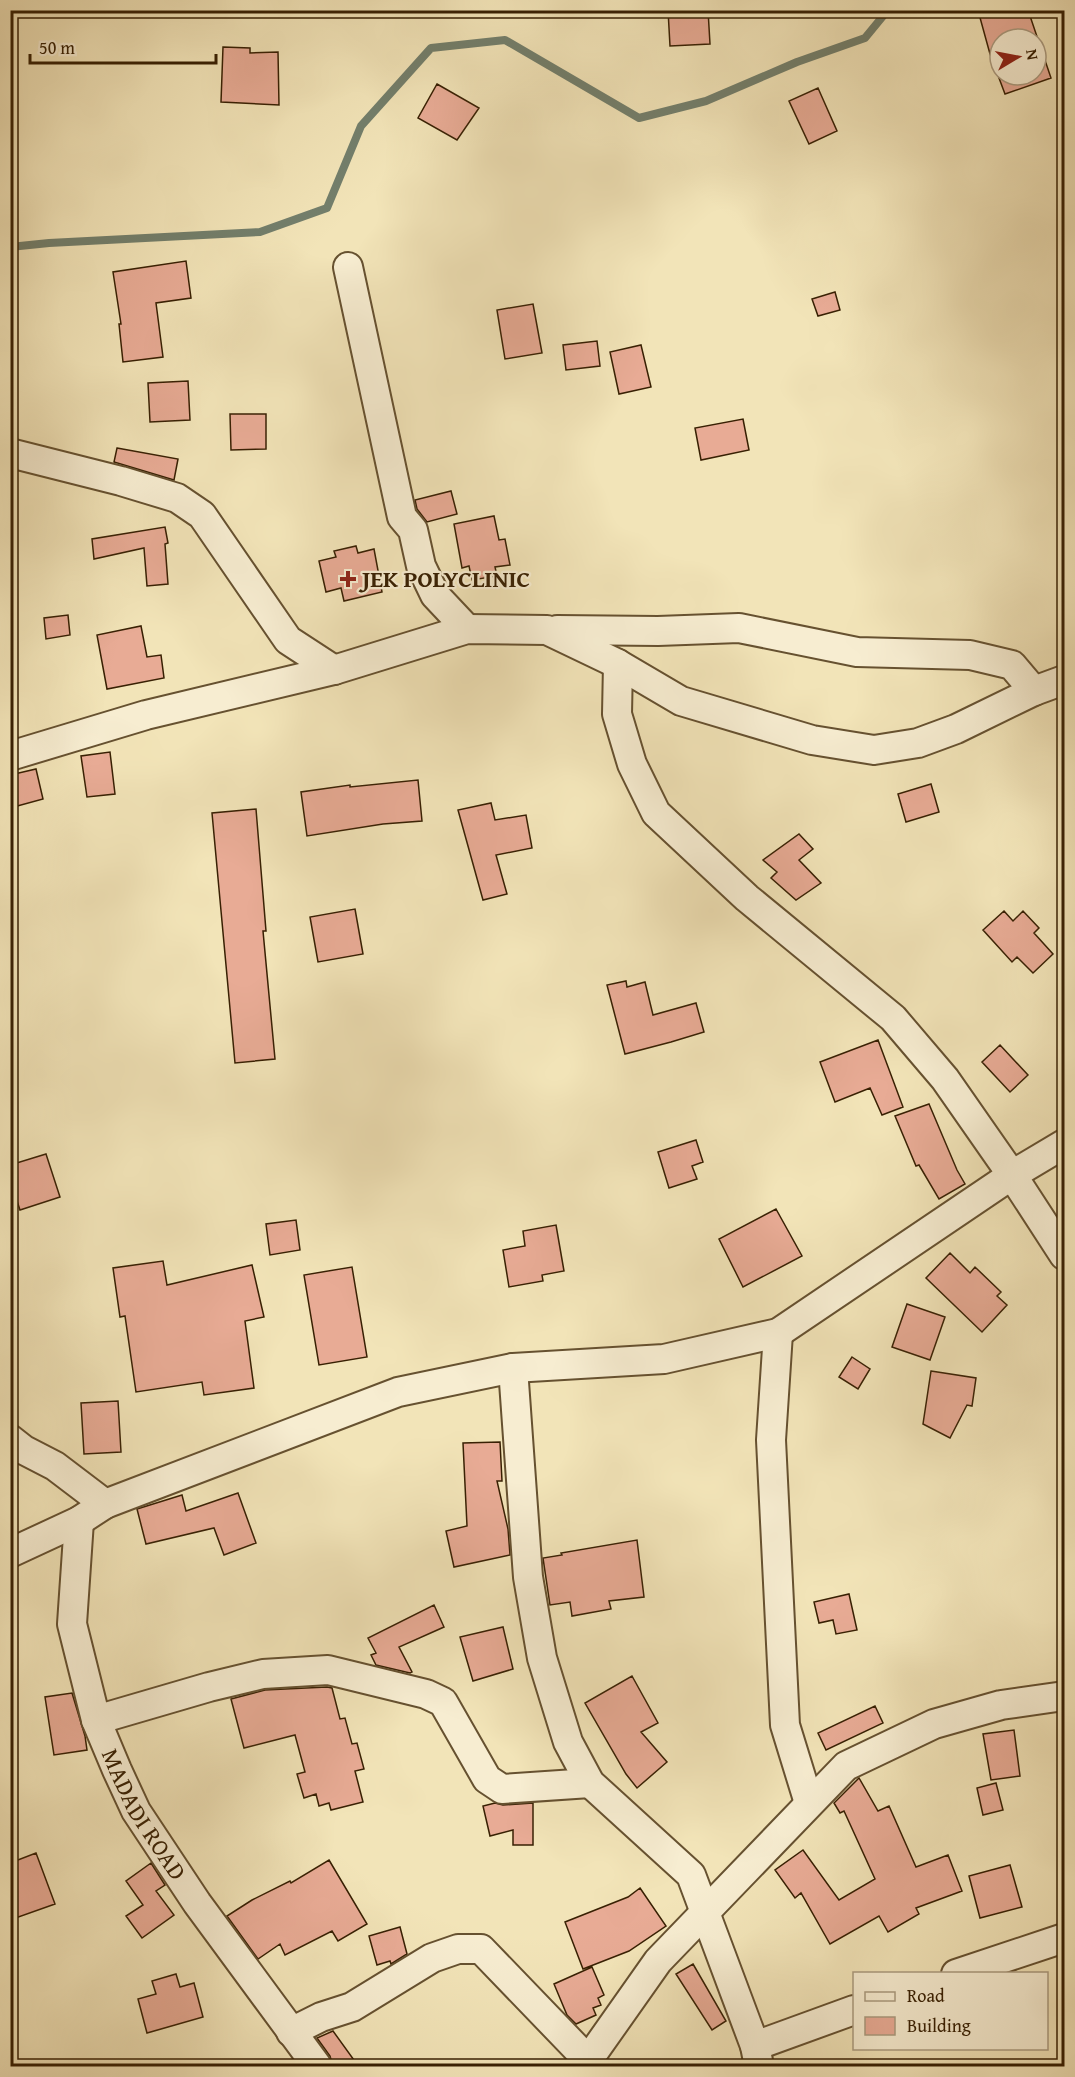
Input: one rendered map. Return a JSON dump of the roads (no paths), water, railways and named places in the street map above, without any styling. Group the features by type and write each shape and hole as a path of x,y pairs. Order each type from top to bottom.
{"street":[{"path":"348,267 402,517 413,530 421,566 435,595 467,629"},
{"path":"10,453 121,481 177,498 202,514 288,640 334,670"},
{"path":"10,756 146,715 334,670 467,629 658,631 739,627 857,652 970,655 1012,665 1034,691"},
{"path":"547,630 618,664 681,701 812,740 874,750 918,743 956,729 1034,691 1065,680"},
{"path":"618,664 617,714 632,764 656,813 747,898 894,1018 945,1079 1065,1255"},
{"path":"10,1553 79,1521 105,1504 398,1392 513,1368 664,1359 778,1333 1012,1175 1065,1144"},
{"path":"778,1333 771,1440 785,1725 809,1803"},
{"path":"513,1368 528,1577 542,1658 568,1742 590,1783 691,1875 757,2056 853,2011"},
{"path":"10,1439 24,1450 55,1466 105,1504"},
{"name":"MADADI ROAD","path":"79,1521 72,1624 96,1720 136,1811 196,1903 317,2067"},
{"path":"96,1720 209,1687 263,1674 328,1670 426,1694 443,1702 487,1779 502,1789 590,1783"},
{"path":"291,2032 352,2007 432,1958 458,1949 481,1949 581,2062 658,1961 846,1766 934,1724 1001,1705 1065,1696"},
{"path":"691,1875 735,1882"},
{"path":"962,1972 1065,1938"}],"waterway":[{"path":"10,247 260,232 327,208 361,126 431,48 505,40 639,118 706,101 797,62 865,38 888,10"}],"place":[{"name":"JEK POLYCLINIC","path":"348,579"}]}
